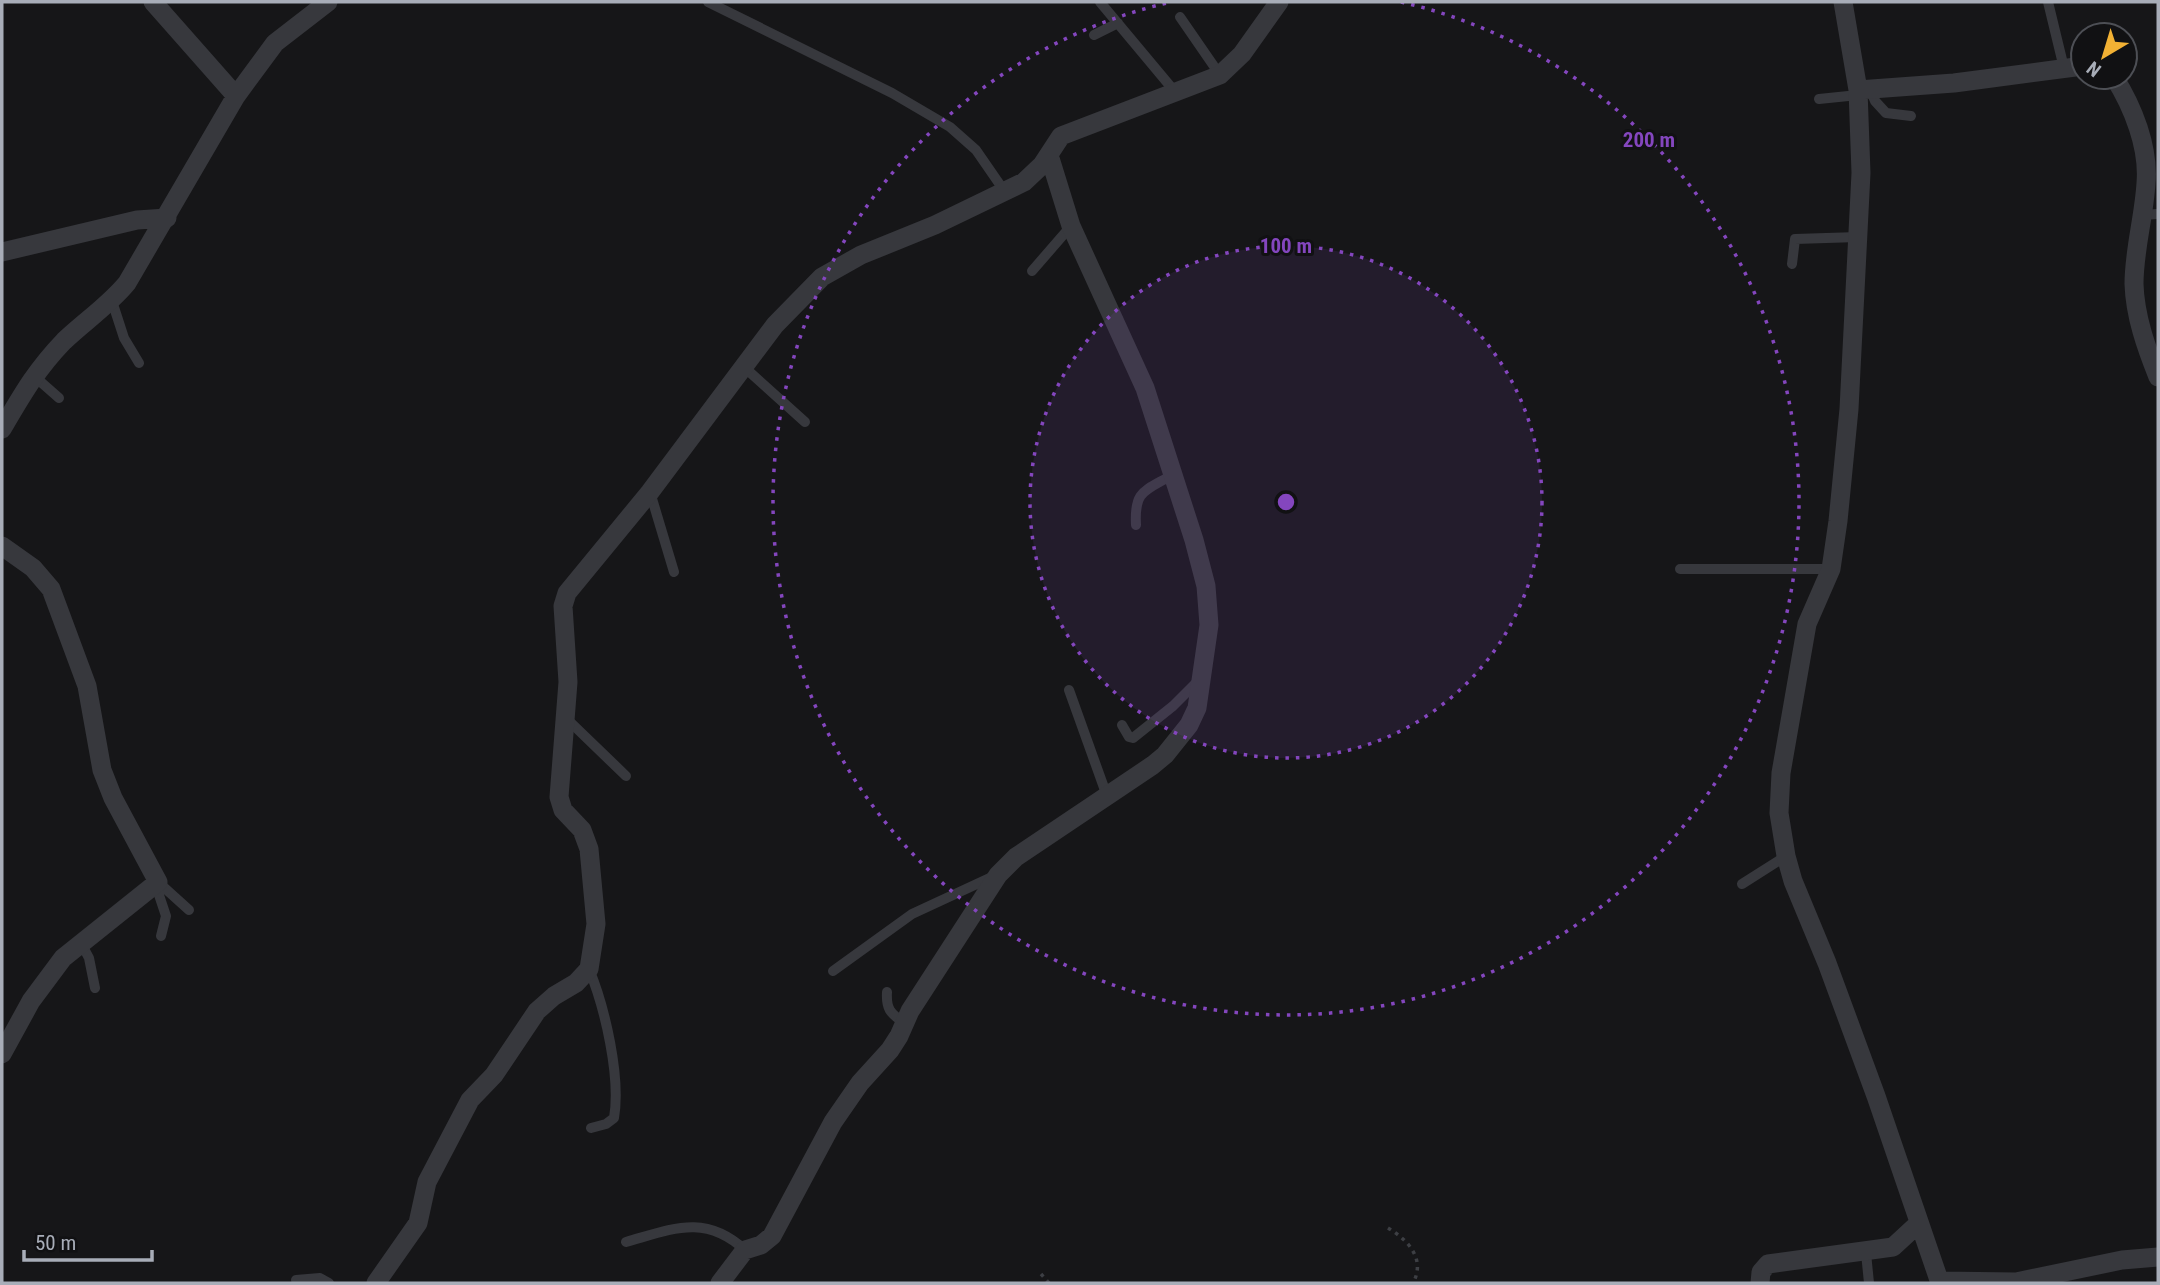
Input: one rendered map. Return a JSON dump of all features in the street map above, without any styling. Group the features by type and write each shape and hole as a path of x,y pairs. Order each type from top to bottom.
{"street":[{"path":"153,2 236,96"},
{"path":"2,429 33,376 74,332 112,301 127,283 236,96 275,43 328,2"},
{"path":"376,1283 418,1223 427,1182 470,1100 494,1075 537,1012 554,996 576,983 589,969 596,924 589,849 582,830 560,804 568,682 564,598 650,492 791,307 822,277 861,254 935,225 1005,193 1034,174 1061,136 1220,75 1242,54 1279,2"},
{"path":"1843,2 1862,91 1861,173 1849,409 1831,569 1807,624 1781,773 1779,813 1786,856 1793,881 1867,1072 1940,1282 2016,1282 2122,1260 2158,1257"},
{"path":"1862,91 1954,83 2069,68"},
{"path":"2122,91 2129,103 2141,143 2150,214 2136,253 2134,288 2139,323 2158,377"},
{"path":"720,1283 745,1250 761,1245 772,1236 833,1122 860,1083 890,1050 916,1001 998,875 1016,858 1165,755 1189,725 1197,708 1209,625 1206,586 1194,540 1145,388 1071,226 1049,155"},
{"path":"2,252 137,220 167,218"},
{"path":"2,546 33,568 51,589 87,686 102,770 113,798 157,884 63,958 31,1001 2,1054"},
{"path":"1760,1283 1761,1272 1768,1265 1894,1247 1920,1223"}],"lane":[{"path":"708,2 892,93 950,127 976,150 1005,193"},
{"path":"1100,2 1177,93"},
{"path":"2048,2 2069,57"},
{"path":"1180,17 1220,75"},
{"path":"1094,35 1118,23"},
{"path":"1819,99 1862,91 1886,113 1911,116"},
{"path":"1032,271 1071,226"},
{"path":"1792,264 1795,239 1858,237"},
{"path":"112,301 124,338 139,363"},
{"path":"744,367 805,422"},
{"path":"33,376 59,398"},
{"path":"1136,526 1136,501 1143,492 1172,475"},
{"path":"650,492 674,572"},
{"path":"1680,569 1831,569"},
{"path":"1122,725 1129,737 1133,738 1173,706 1202,676"},
{"path":"1069,690 1107,796"},
{"path":"567,719 626,776"},
{"path":"1742,884 1786,856"},
{"path":"833,971 912,914 998,875"},
{"path":"157,884 189,910"},
{"path":"157,884 166,916 161,936"},
{"path":"81,943 89,958 95,988"},
{"path":"589,969 601,1002 615,1089 614,1118 606,1124 591,1128"},
{"path":"887,992 886,1006 890,1013 904,1023"},
{"path":"626,1242 681,1227 705,1227 731,1237 745,1250"},
{"path":"1866,1252 1869,1283"},
{"path":"296,1280 320,1278 329,1283"}],"path":[{"path":"1388,1228 1404,1237 1414,1253 1418,1274 1413,1283"},
{"path":"1041,1274 1049,1283"}]}
